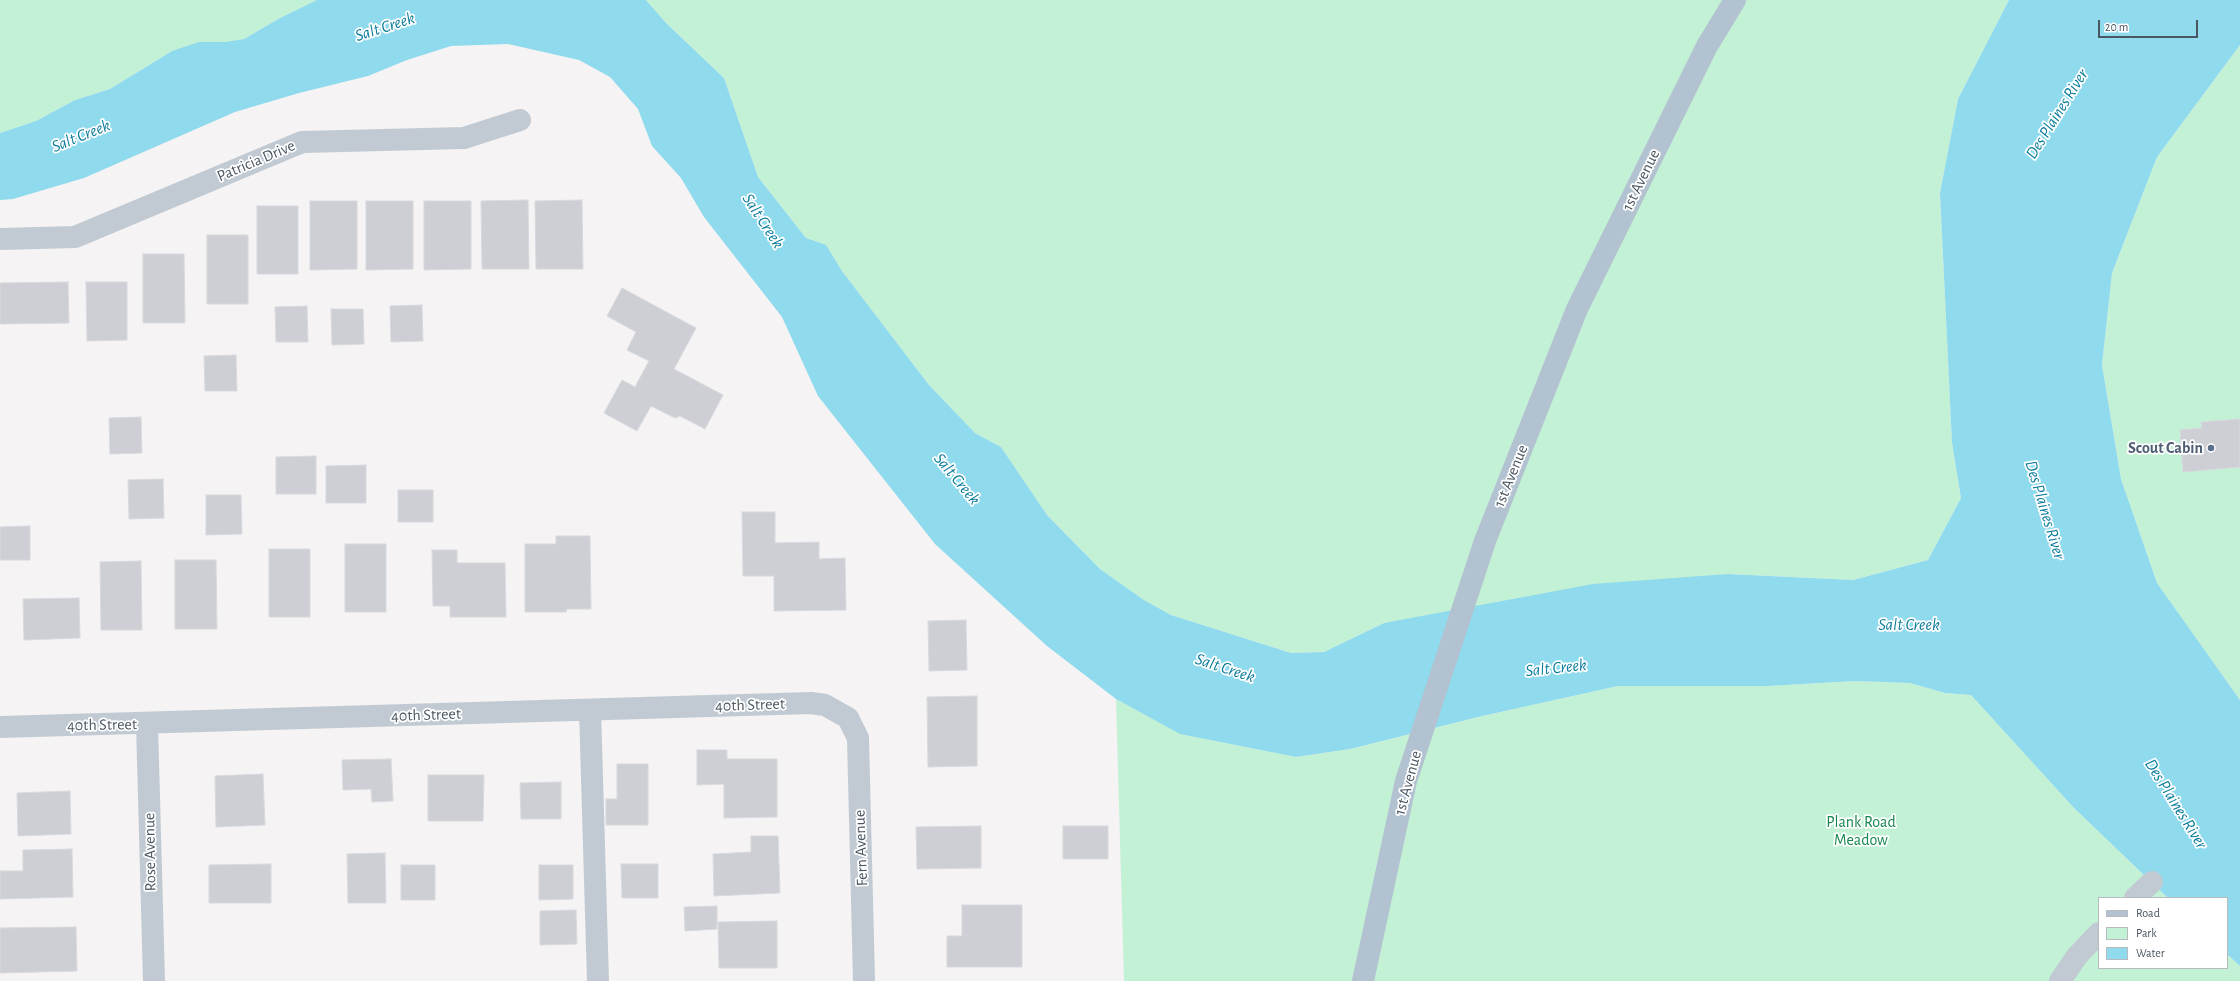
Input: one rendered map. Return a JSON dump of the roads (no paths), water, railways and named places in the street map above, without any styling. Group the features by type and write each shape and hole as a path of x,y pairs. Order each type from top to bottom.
{"main road":[{"name":"1st Avenue","path":"1363,981 1406,782 1485,542 1577,309 1707,46 1735,0"}],"street":[{"name":"Patricia Drive","path":"0,239 75,237 302,142 464,138 520,120"},
{"name":"40th Street","path":"0,727 147,724 811,703 825,705 848,718"},
{"path":"590,710 598,981"},
{"name":"Fern Avenue","path":"848,718 858,738 864,981"},
{"name":"Rose Avenue","path":"147,724 154,981"},
{"path":"2136,897 2152,882"},
{"path":"2060,981 2077,956 2098,934"}],"water":[{"path":"317,0 646,0 666,23 724,78 758,177 806,238 826,245 842,271 929,385 975,433 1001,447 1047,515 1100,569 1144,600 1171,615 1291,653 1324,652 1384,623 1593,584 1728,574 1853,580 1928,560 1961,498 1952,443 1940,193 1958,99 2009,0 2240,0 2240,45 2157,157 2112,273 2102,365 2121,479 2157,583 2240,700 2240,966 2228,955 2228,897 2167,897 2074,808 1971,695 1945,693 1910,683 1855,681 1768,686 1618,686 1478,717 1350,749 1296,757 1180,734 1116,699 1047,646 935,544 818,396 782,317 704,217 681,178 652,146 638,109 610,77 579,60 508,44 451,46 407,60 368,76 299,93 235,112 84,178 13,199 0,200 0,133 36,121 75,100 110,89 172,51 199,42 225,42 244,39 280,18"}],"place":[{"name":"Scout Cabin","path":"2211,448"}],"water label":[{"name":"Salt Creek","path":"385,27"},
{"name":"Des Plaines River","path":"2057,114"},
{"name":"Salt Creek","path":"81,136"},
{"name":"Salt Creek","path":"763,221"},
{"name":"Salt Creek","path":"957,479"},
{"name":"Des Plaines River","path":"2045,510"},
{"name":"Salt Creek","path":"1909,625"},
{"name":"Salt Creek","path":"1225,668"},
{"name":"Salt Creek","path":"1556,668"},
{"name":"Des Plaines River","path":"2176,804"}],"park label":[{"name":"Plank Road Meadow","path":"1861,831"}]}
